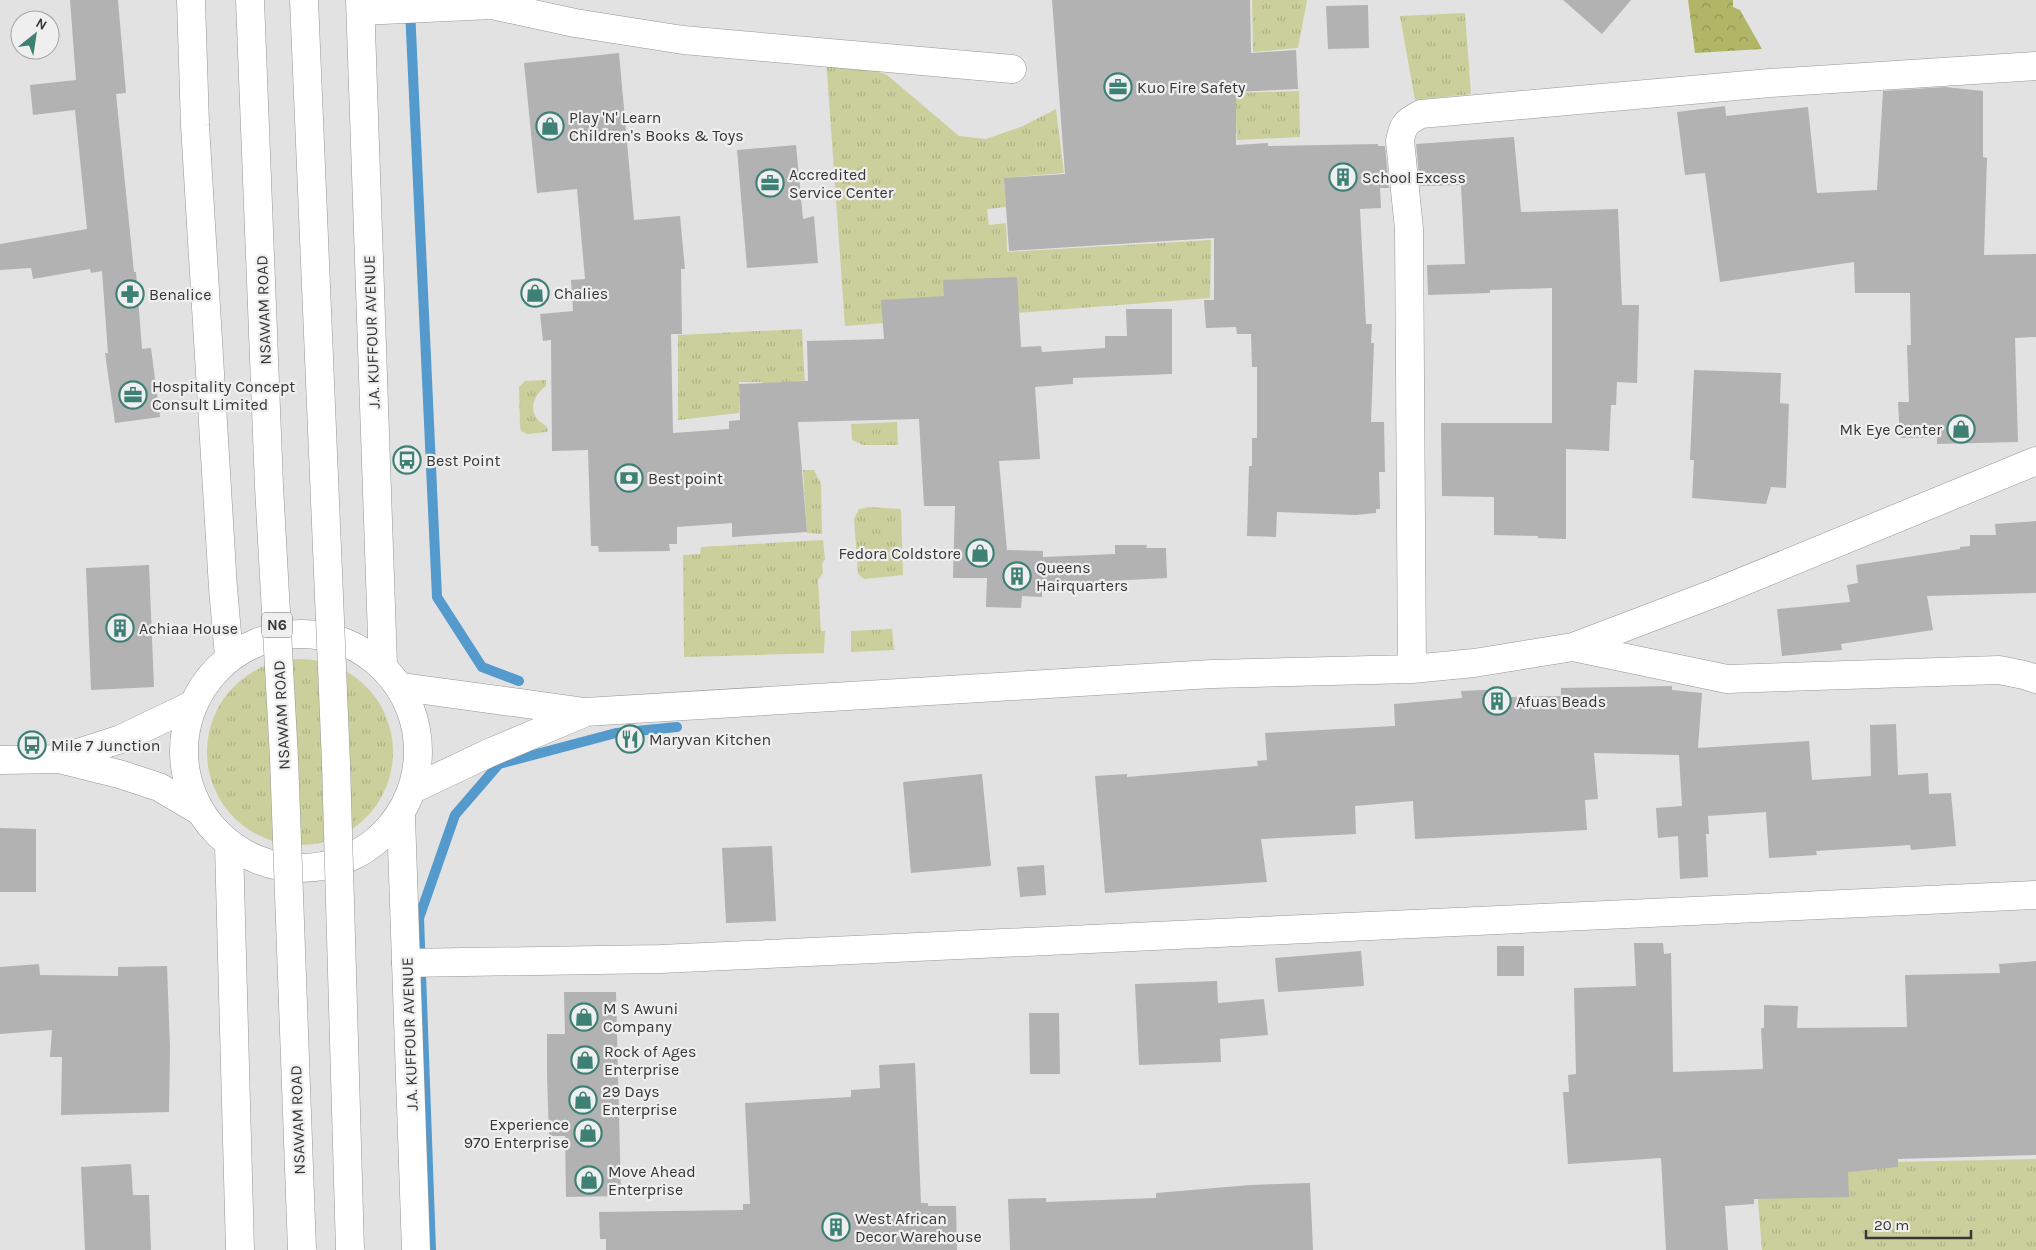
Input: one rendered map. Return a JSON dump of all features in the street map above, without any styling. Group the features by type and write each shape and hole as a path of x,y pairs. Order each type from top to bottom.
{"main road":[{"path":"191,0 196,144 223,588 229,656"},
{"name":"NSAWAM ROAD","path":"250,0 269,486 284,758 302,1250"},
{"path":"304,0 336,763 350,1250"},
{"path":"360,5 492,5 575,23 683,40 1012,70"},
{"name":"J.A. KUFFOUR AVENUE","path":"360,5 383,665"},
{"path":"1412,669 1409,229 1400,141 1403,127 1407,122 1420,114 1631,95 1770,83 2036,66"},
{"path":"402,687 585,712 1202,675 1412,669 1474,663 1573,647 1715,593 2036,461"},
{"path":"280,634 335,637 383,665 402,687 418,727 415,788 401,817 352,859 343,861 289,870 229,846 212,829 198,810 182,758 190,706 207,678 229,656 280,634"},
{"path":"1573,647 1727,678 1999,670 2036,679"},
{"path":"59,759 121,739 190,706"},
{"path":"415,788 488,753 585,712"},
{"path":"0,760 59,759 119,774 159,788 198,810"},
{"name":"J.A. KUFFOUR AVENUE","path":"401,817 416,1250"},
{"path":"229,846 240,1250"},
{"path":"406,963 660,959 2036,895"}],"green space":[{"path":"1252,0 1307,0 1298,48 1253,52"},
{"path":"1688,0 1733,0 1733,7 1740,10 1762,49 1695,53"},
{"path":"1465,13 1471,94 1415,100 1400,16"},
{"path":"826,58 858,64 887,75 959,136 986,139 1023,126 1056,109 1064,173 1004,178 1006,207 987,209 989,225 1006,223 1007,252 1211,240 1210,298 845,326"},
{"path":"1299,91 1300,137 1237,140 1235,93"},
{"path":"802,329 806,406 763,407 762,382 739,382 739,413 678,420 678,335"},
{"path":"546,380 546,386 536,397 533,412 548,429 547,432 527,434 521,431 520,426 519,387 525,381"},
{"path":"897,422 898,445 863,445 852,440 851,424"},
{"path":"803,470 814,470 821,484 822,534 807,533"},
{"path":"868,507 901,509 903,575 864,579 858,574 854,519 859,509"},
{"path":"823,540 825,559 822,564 823,573 818,580 821,631 825,631 824,653 684,657 683,555 700,554 701,547"},
{"path":"892,629 894,650 851,652 851,631"},
{"path":"309,659 336,666 352,674 366,686 378,700 386,716 392,734 392,770 386,788 378,804 366,818 352,830 336,838 318,844 291,845 264,838 248,830 222,804 208,770 207,743 214,716 222,700 248,674 282,660"},
{"path":"2036,1159 2036,1250 1762,1250 1755,1165"}],"building":[{"path":"70,0 118,0 126,93 116,94 134,272 136,272 142,349 151,348 160,417 115,423 105,353 108,353 102,271 91,273 90,269 33,279 31,268 0,270 0,244 87,229 75,110 33,115 30,85 76,80"},
{"path":"1052,0 1250,0 1251,53 1296,50 1298,89 1236,92 1236,145 1268,143 1268,146 1378,144 1378,146 1385,146 1389,188 1380,188 1381,208 1360,209 1366,324 1372,324 1371,343 1374,343 1371,422 1384,422 1385,472 1379,472 1380,509 1376,509 1376,513 1356,515 1277,512 1276,537 1247,536 1249,466 1252,466 1252,438 1257,438 1257,367 1252,367 1251,334 1237,334 1236,327 1206,328 1204,300 1214,300 1214,238 1009,251 1004,178 1065,174"},
{"path":"1563,0 1631,0 1602,34"},
{"path":"1368,5 1369,48 1328,49 1326,6"},
{"path":"619,53 634,220 680,216 685,269 681,269 682,334 671,334 673,433 729,429 729,421 740,420 739,384 808,381 807,341 884,339 881,300 944,296 943,280 1017,277 1021,347 1041,346 1042,352 1105,348 1105,336 1127,336 1126,309 1172,309 1172,374 1073,378 1073,384 1035,387 1040,459 999,461 1007,550 1043,551 1043,557 1115,554 1115,545 1147,545 1146,548 1166,548 1167,578 1110,581 1110,583 1042,584 1042,597 1022,596 1021,608 986,607 987,578 953,578 955,506 924,506 919,419 798,422 807,532 732,537 732,523 677,527 677,544 669,544 670,551 599,552 598,546 591,546 588,450 552,451 551,340 543,341 540,314 573,311 571,280 585,279 577,189 537,193 524,63"},
{"path":"1945,87 1983,91 1983,157 1987,158 1984,255 2036,254 2036,337 2015,338 2018,442 1937,444 1937,437 1900,438 1898,402 1909,402 1907,345 1911,345 1910,293 1855,293 1854,262 1720,282 1705,173 1685,175 1677,112 1725,106 1726,116 1808,107 1817,193 1877,190 1883,91"},
{"path":"1514,137 1521,212 1618,209 1622,305 1639,305 1637,383 1617,382 1616,405 1611,405 1609,451 1566,449 1566,539 1494,535 1494,497 1442,496 1441,423 1552,423 1552,288 1428,295 1427,265 1465,264 1461,185 1420,186 1416,144"},
{"name":"Accredited Service Center","path":"796,145 803,219 814,216 818,263 747,268 737,150"},
{"path":"1694,370 1781,373 1780,403 1789,404 1786,488 1771,487 1766,504 1692,498 1694,460 1690,460"},
{"path":"2036,521 2036,593 1927,596 1933,630 1841,644 1842,650 1782,656 1777,609 1850,602 1847,585 1858,583 1856,565 1960,549 1960,547 1970,546 1970,535 1996,535 1995,524"},
{"name":"Achiaa House","path":"149,565 154,687 91,690 86,568"},
{"path":"1672,686 1672,690 1702,693 1698,748 1809,741 1812,780 1871,776 1870,725 1896,724 1898,775 1928,773 1929,794 1951,793 1956,846 1911,850 1910,845 1816,851 1817,855 1769,858 1766,812 1708,816 1709,834 1706,834 1708,877 1680,879 1678,836 1658,838 1656,808 1682,806 1679,755 1594,753 1598,799 1585,800 1587,830 1415,839 1413,801 1355,806 1356,834 1261,839 1267,882 1105,893 1095,776 1127,774 1127,777 1258,766 1257,761 1267,760 1265,733 1395,726 1394,704 1462,698 1461,691 1506,689 1506,697 1561,696 1561,688"},
{"path":"982,774 991,866 911,873 903,782"},
{"path":"0,828 36,829 36,892 0,892"},
{"path":"772,846 776,921 726,923 722,848"},
{"path":"1044,865 1046,895 1020,897 1017,867"},
{"path":"1634,943 1663,943 1664,954 1671,953 1673,1072 1763,1069 1761,1028 1764,1028 1764,1005 1798,1006 1797,1028 1907,1027 1905,975 2000,973 1999,964 2036,961 2036,1155 1898,1159 1898,1167 1848,1172 1849,1197 1754,1199 1754,1204 1725,1206 1728,1250 1666,1250 1661,1158 1568,1164 1563,1092 1569,1092 1568,1075 1576,1074 1574,988 1636,986"},
{"path":"1497,946 1524,946 1524,976 1497,976"},
{"path":"1361,951 1364,986 1278,992 1275,958"},
{"path":"39,964 40,975 118,976 118,967 167,966 170,1048 169,1112 61,1115 62,1057 50,1057 52,1030 0,1034 0,967"},
{"path":"1217,981 1218,1003 1264,999 1268,1035 1220,1039 1221,1062 1139,1065 1135,984"},
{"path":"564,992 616,992 621,1196 566,1197 565,1136 549,1136 547,1076 547,1034 565,1034"},
{"path":"1029,1013 1059,1013 1060,1074 1030,1074"},
{"path":"915,1063 921,1203 928,1203 928,1206 956,1206 957,1250 606,1250 606,1239 600,1239 599,1212 743,1210 743,1204 750,1204 745,1103 851,1097 851,1090 880,1088 879,1065"},
{"path":"131,1164 133,1195 149,1195 151,1250 85,1250 81,1167"},
{"path":"1310,1183 1313,1250 1010,1250 1008,1199 1046,1198 1046,1202 1156,1198 1156,1193 1250,1185"}],"waterway":[{"path":"410,9 437,597 482,667 519,681"},
{"path":"431,1250 419,918 455,815 499,764 616,733 677,727"}],"place":[{"name":"Kuo Fire Safety","path":"1118,87"},
{"name":"Play 'N' Learn Children's Books & Toys","path":"550,126"},
{"name":"School Excess","path":"1343,177"},
{"name":"Accredited Service Center","path":"770,183"},
{"name":"Chalies","path":"535,293"},
{"name":"Benalice","path":"130,294"},
{"name":"Hospitality Concept Consult Limited","path":"133,395"},
{"name":"Mk Eye Center","path":"1961,429"},
{"name":"Best Point","path":"407,460"},
{"name":"Best point","path":"629,478"},
{"name":"Fedora Coldstore","path":"980,553"},
{"name":"Queens Hairquarters","path":"1017,576"},
{"name":"Achiaa House","path":"120,628"},
{"name":"Afuas Beads","path":"1497,701"},
{"name":"Maryvan Kitchen","path":"630,739"},
{"name":"Mile 7 Junction","path":"32,745"},
{"name":"M S Awuni Company","path":"584,1017"},
{"name":"Rock of Ages Enterprise","path":"585,1060"},
{"name":"29 Days Enterprise","path":"583,1100"},
{"name":"Experience 970 Enterprise","path":"588,1133"},
{"name":"Move Ahead Enterprise","path":"589,1180"},
{"name":"West African Decor Warehouse","path":"836,1227"}]}
